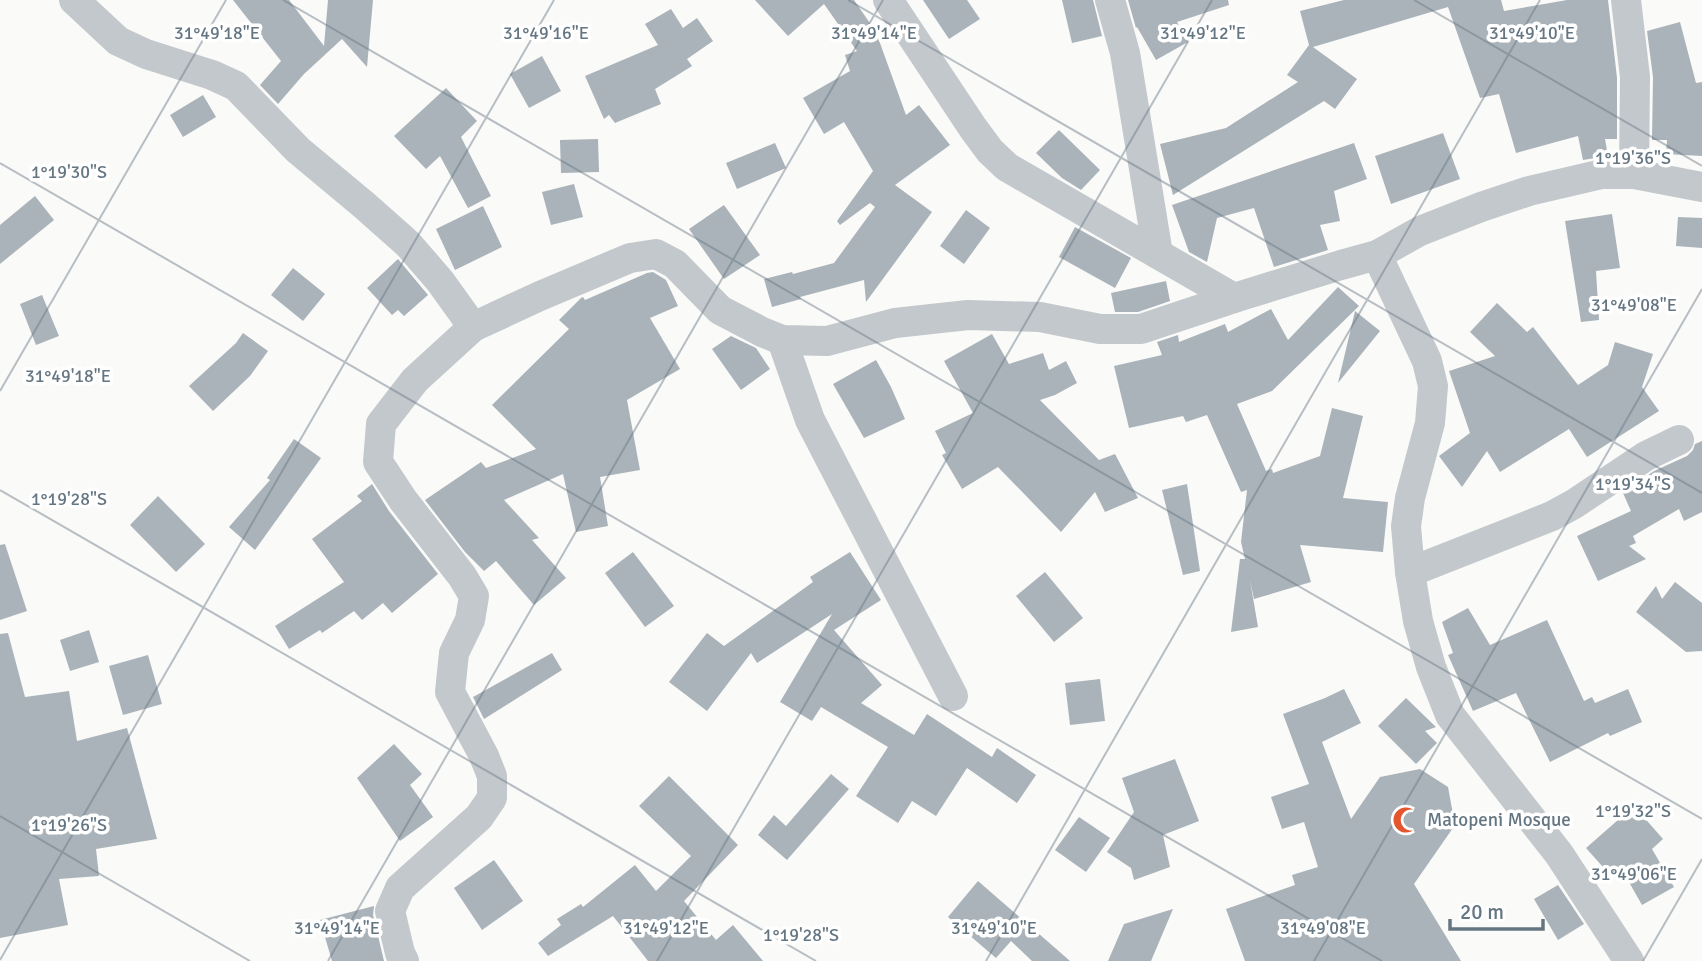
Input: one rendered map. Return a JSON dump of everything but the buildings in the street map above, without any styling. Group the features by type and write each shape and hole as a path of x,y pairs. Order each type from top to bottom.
{"street":[{"path":"74,0 118,41 146,54 212,75 236,86 298,150 408,244 440,281 472,327"},
{"path":"888,0 973,128 1007,167 1234,298"},
{"path":"1110,0 1125,53 1158,254"},
{"path":"1626,0 1635,77 1634,174"},
{"path":"404,961 390,911 400,888 479,817 492,798 492,776 450,692 454,653 470,620 474,596 378,462 381,424 415,380 472,327 630,258 656,254 675,264 720,310 782,340 828,341 895,323 968,315 1040,317 1100,329 1140,329 1377,255 1420,231 1529,191 1602,174 1634,174 1702,187"},
{"path":"1377,255 1427,362 1433,386 1430,423 1410,498 1406,526 1418,621 1431,667 1450,715 1559,854 1629,961"},
{"path":"782,340 810,420 953,696"},
{"path":"1410,572 1552,516 1646,456 1679,440"}],"place":[{"name":"Matopeni Mosque","path":"1406,820"}]}
